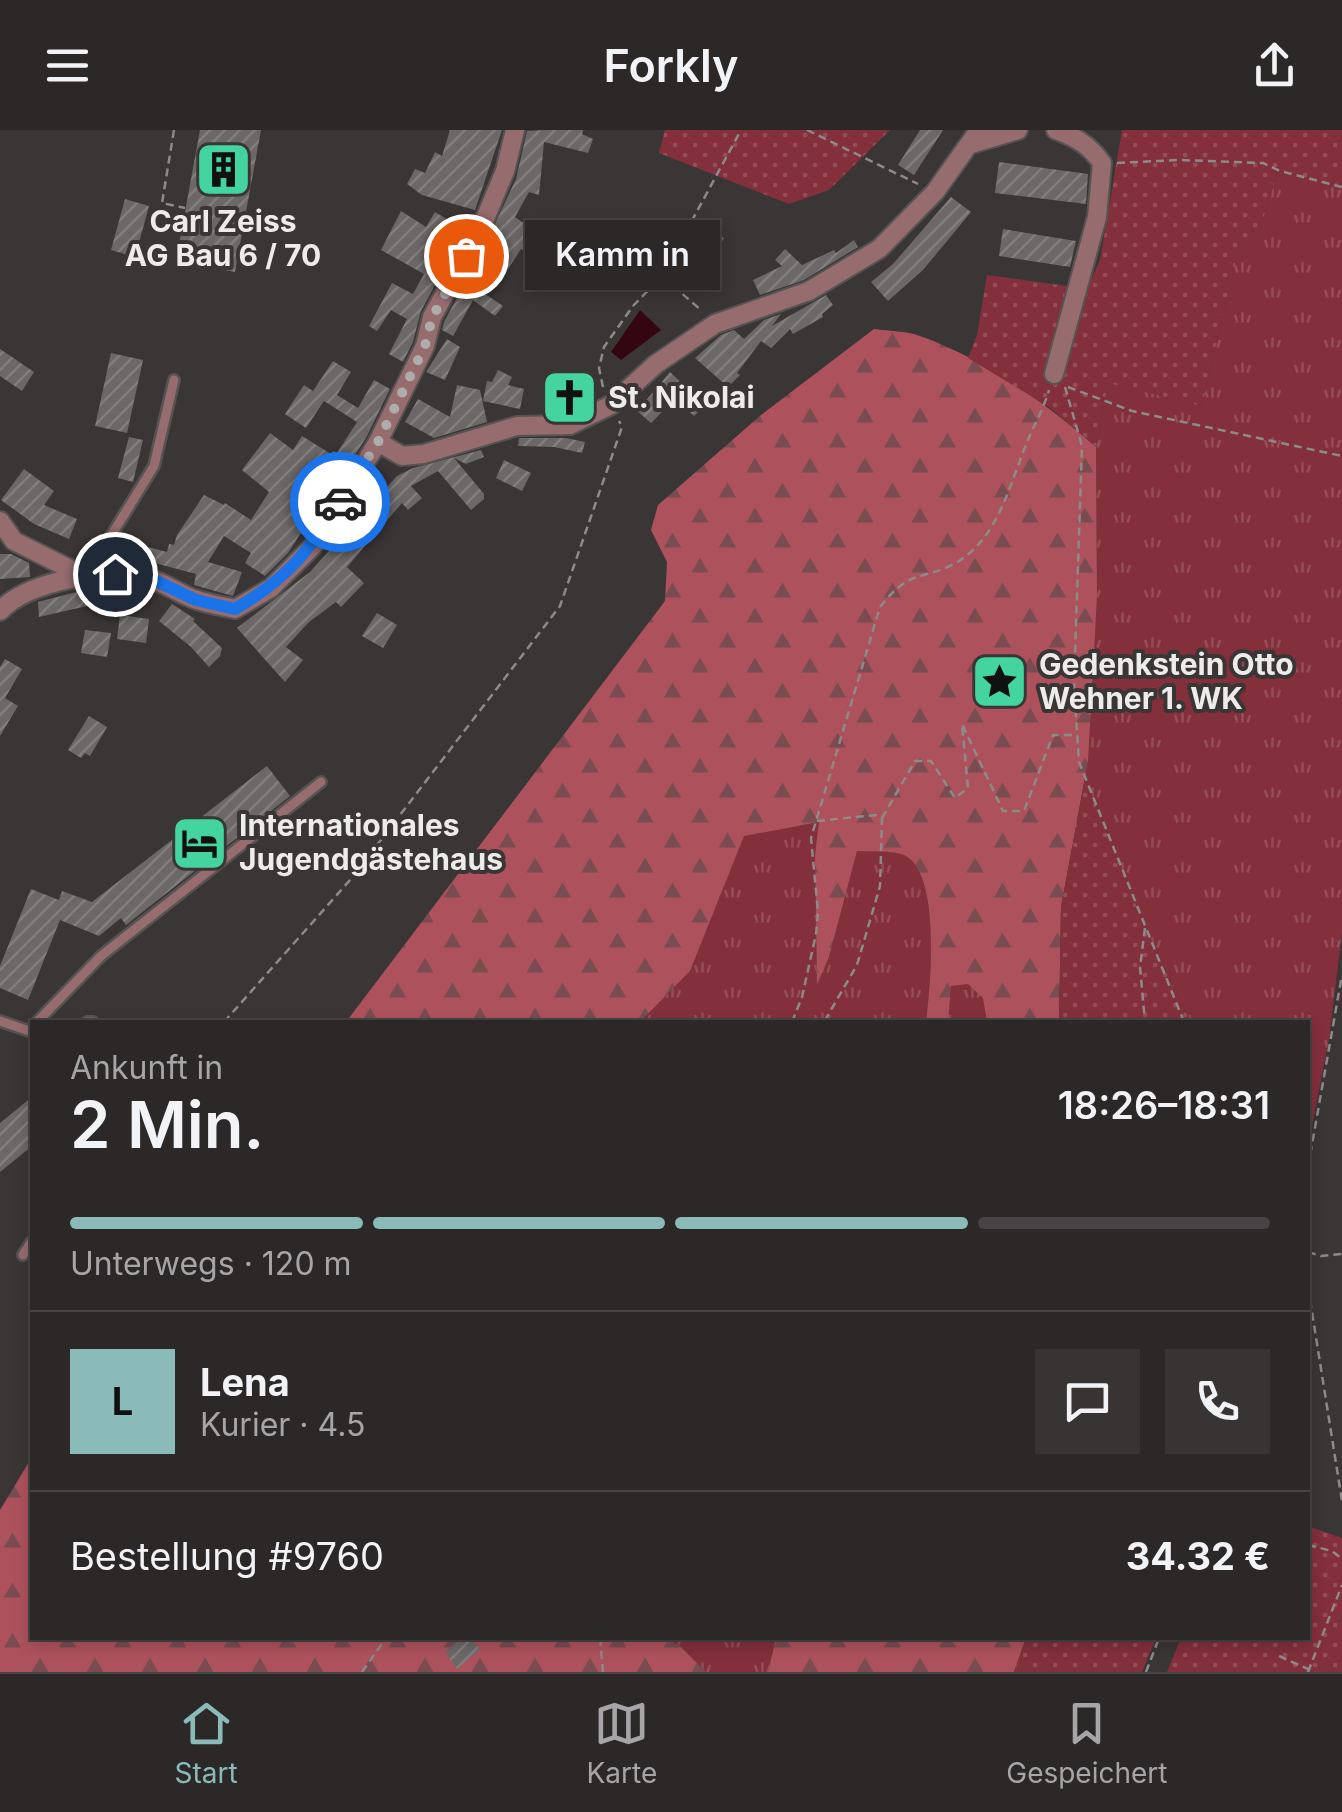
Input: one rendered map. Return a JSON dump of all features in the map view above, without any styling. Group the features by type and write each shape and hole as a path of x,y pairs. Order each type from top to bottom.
{"street":[{"path":"0,611 10,601 40,587 115,574 150,578 196,600 235,609 271,588 312,546 378,442 425,346 432,318 482,226 505,171 515,130"},
{"path":"378,442 402,456 424,454 517,426 570,425 611,405 656,364 715,324 809,291 880,250 934,192 975,137 1018,130"},
{"path":"1056,130 1094,151 1102,164 1097,216 1059,380"},
{"path":"0,522 14,541 86,578"},
{"path":"35,554 40,587"}],"lane":[{"path":"86,578 154,466 174,380"},
{"path":"41,1020 101,956 321,782"},
{"path":"0,1021 30,1027"},
{"path":"23,1255 30,1244"}],"path":[{"path":"174,130 162,203 186,208"},
{"path":"226,1020 351,880 560,606 622,427 599,368 604,347 662,276 741,130"},
{"path":"808,130 934,192"},
{"path":"1102,164 1178,160 1263,163 1342,187"},
{"path":"662,276 715,324"},
{"path":"1059,380 1132,411 1342,456"},
{"path":"1059,380 1082,446 1074,685 1079,762 1183,1020"},
{"path":"793,1020 802,998 816,934 818,912 811,838 880,607 895,587 916,575 955,564 976,548 997,518 1059,380"},
{"path":"825,1020 856,965 880,886 882,818 915,761 931,761 955,798 968,788 962,724 1004,811 1024,811 1053,735 1077,735"},
{"path":"815,821 882,818"},
{"path":"1145,927 1140,967 1145,1020"},
{"path":"1310,1156 1342,975"},
{"path":"1310,1253 1342,1254"},
{"path":"1310,1300 1342,1501"},
{"path":"1310,1546 1332,1551 1342,1559"},
{"path":"1309,1671 1342,1585"},
{"path":"362,1672 385,1640"},
{"path":"600,1640 603,1672"},
{"path":"1146,1672 1158,1640"},
{"path":"1279,1656 1316,1672"}],"green space":[{"path":"665,130 890,130 829,190 789,204 659,153"},
{"path":"1122,130 1342,130 1342,185 1278,171 1264,216 1236,260 1202,406 1108,383 1096,447 1049,407 968,358 977,335 987,275 1075,287 1091,280 1100,260"},
{"path":"1278,171 1342,185 1342,933 1329,1039 1310,1135 1310,1020 1190,1020 1145,927 1085,778 1097,597 1096,447 1108,382 1202,406 1236,259 1264,216"},
{"path":"874,329 915,334 991,369 1096,447 1097,597 1088,761 1061,907 1059,1020 987,1020 983,998 968,984 951,986 948,1020 926,1020 931,959 929,907 916,866 904,855 893,852 857,851 829,957 817,984 815,855 819,822 744,836 690,971 642,1020 348,1020 665,601 667,562 651,530 658,505 761,415"},
{"path":"1085,778 1145,927 1190,1020 1059,1020 1061,907"},
{"path":"820,822 815,855 817,980 829,957 857,850 904,855 916,866 924,884 931,932 926,1020 642,1020 690,971 744,835"},
{"path":"950,962 1026,1020 930,1020"},
{"path":"30,1460 30,1640 670,1640 706,1672 0,1672 0,1510"},
{"path":"1310,1527 1342,1538 1342,1672 1167,1672 1180,1640 1310,1640"},
{"path":"670,1640 776,1640 768,1672 706,1672"},
{"path":"776,1640 1025,1640 1014,1672 768,1672"},
{"path":"1025,1640 1155,1640 1142,1672 1014,1672"}],"shaded area":[{"path":"640,310 661,330 621,360 611,352"}],"building":[{"name":"Carl Zeiss AG Bau 6 / 70","path":"200,130 261,130 235,272 176,261"},
{"path":"450,130 502,130 475,210 422,195 407,184 415,169 425,173 435,152 442,156"},
{"path":"583,130 582,134 593,139 588,153 544,142 539,195 529,192 515,217 536,232 534,258 521,249 503,277 478,260 516,179 527,131"},
{"path":"920,130 943,130 914,175 898,165"},
{"path":"999,162 1088,174 1086,204 995,193"},
{"path":"951,197 971,212 923,270 888,301 871,282 893,264"},
{"path":"125,199 149,206 135,257 111,250"},
{"path":"401,211 426,227 435,212 465,230 421,311 403,362 389,354 407,319 391,310 377,331 369,326 392,283 413,294 424,274 381,250"},
{"path":"697,222 724,238 713,257 704,250 687,278 670,267"},
{"path":"1003,229 1076,241 1070,267 999,256"},
{"path":"854,240 858,247 804,280 760,295 753,280 782,266 775,260 785,249 802,265 834,250 836,253"},
{"path":"466,281 503,306 495,316 473,300 453,336 442,330"},
{"path":"826,295 833,305 823,317 793,334 790,329 771,348 761,341 728,387 695,358 721,335 734,330 744,339 764,320 781,314 772,326"},
{"path":"447,339 460,347 445,380 426,372"},
{"path":"0,349 34,372 22,391 0,376"},
{"path":"111,353 143,360 127,433 95,426"},
{"path":"333,361 351,372 337,395 358,408 374,380 390,389 367,436 310,527 306,525 288,553 265,576 245,563 251,553 224,536 208,562 242,572 233,596 194,585 196,574 136,558 140,545 167,552 204,495 251,520 269,492 242,470 270,433 293,450 302,436 331,454 337,453 357,422 324,401 306,428 285,414 304,385 313,391"},
{"path":"498,370 512,377 508,385 524,389 520,409 483,401 487,381 492,382"},
{"path":"670,372 705,405 694,416 675,398 651,423 637,411"},
{"name":"St. Nikolai","path":"576,378 588,388 566,413 554,413 549,408"},
{"path":"457,385 480,390 487,422 434,438 405,422 418,399 450,417"},
{"path":"129,437 143,440 133,482 118,478"},
{"path":"519,438 585,442 582,453 518,446"},
{"path":"481,450 484,457 466,464 454,458 484,499 471,510 438,471 411,486 422,498 408,510 402,503 347,567 364,583 341,607 336,602 309,622 286,647 303,660 285,682 237,628 310,572 397,476 413,468"},
{"path":"504,460 531,473 522,491 496,478"},
{"path":"24,469 54,491 44,505 77,519 69,539 34,524 1,500"},
{"path":"0,554 11,554 29,563 30,577 0,579"},
{"path":"84,590 87,606 39,617 38,602"},
{"path":"172,604 195,619 222,648 209,667 159,621"},
{"path":"377,613 397,625 383,648 362,636"},
{"path":"120,615 149,619 146,643 117,639"},
{"path":"85,630 111,633 107,657 81,653"},
{"path":"5,659 22,669 5,698 18,706 0,736 0,667"},
{"path":"89,716 107,727 90,756 85,753 81,758 68,750"},
{"name":"Internationales Jugendgästehaus","path":"267,766 290,796 126,925 121,918 99,936 60,920 28,1000 0,988 0,966 31,889 59,900 62,891 92,902"},
{"path":"30,1099 30,1148 0,1172 0,1123"},
{"path":"459,1640 473,1640 480,1649 457,1669 445,1652"}],"way so far":[{"path":"340,502 378,442 425,346 432,318 466,256"}],"place":[{"name":"Carl Zeiss AG Bau 6 / 70","path":"223,169"},
{"name":"Kamm in","path":"466,256"},
{"name":"St. Nikolai","path":"569,398"},
{"name":"Gedenkstein Otto Wehner 1. WK","path":"1000,682"},
{"name":"Internationales Jugendgästehaus","path":"200,843"}],"route":[{"path":"115,574 150,578 196,600 235,609 271,588 292,567 312,546 340,502"}]}
